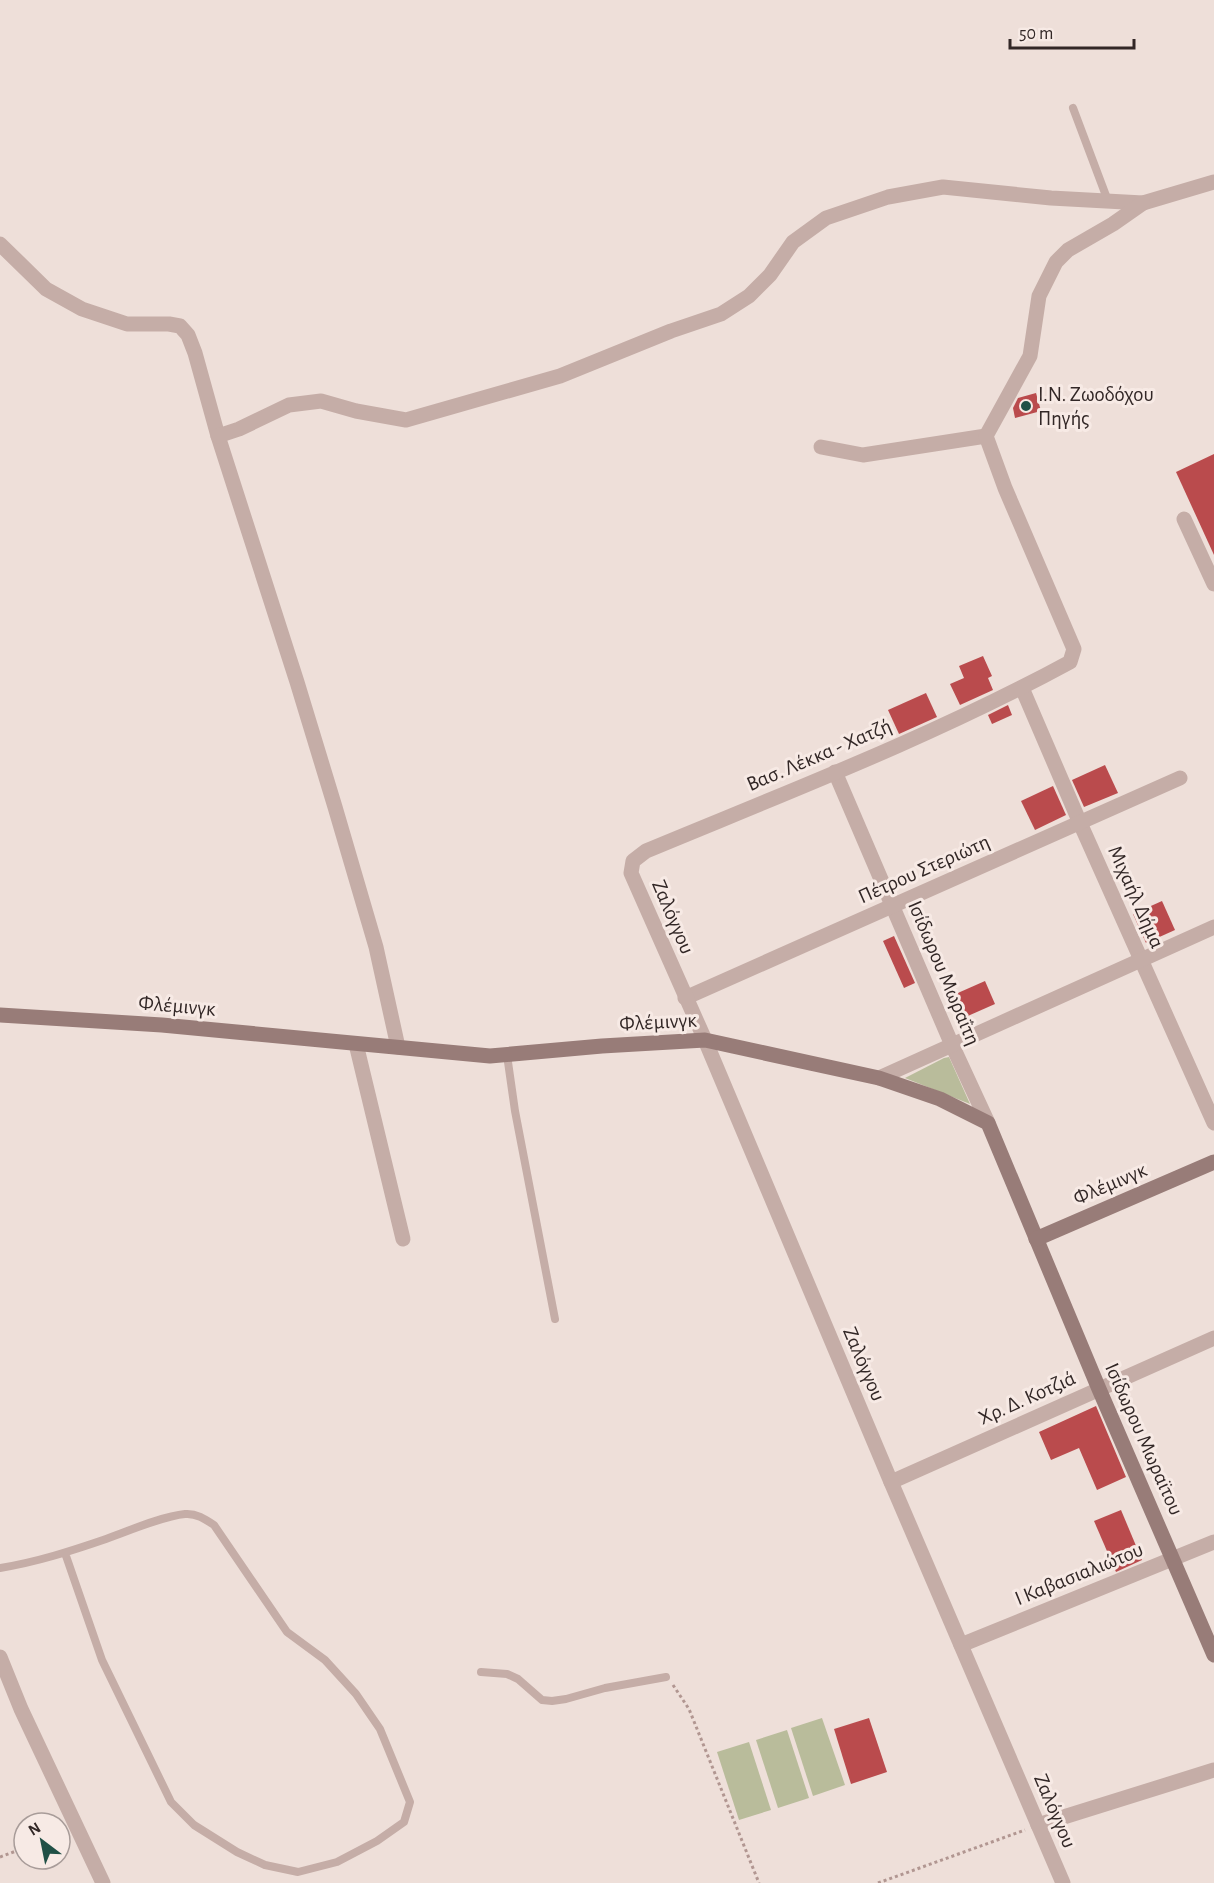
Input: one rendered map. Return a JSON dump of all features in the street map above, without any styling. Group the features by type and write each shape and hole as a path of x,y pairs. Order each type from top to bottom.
{"street":[{"path":"822,447 862,455 986,436 1030,356 1039,296 1056,262 1068,250 1113,224 1143,203 1214,182"},
{"path":"218,436 239,429 289,405 321,401 356,411 406,420 560,376 671,331 721,314 749,296 770,275 793,242 825,218 888,197 943,187 1143,203"},
{"path":"0,244 46,290 82,309 127,324 180,326 188,335 335,807 376,947 398,1047"},
{"name":"Βασ. Λέκκα - Χατζή","path":"633,861 646,851 835,772 1022,688 1070,662 1074,650 1009,498 986,436"},
{"path":"1184,519 1214,584"},
{"name":"Μιχαήλ Δήμα","path":"1022,688 1214,1123"},
{"name":"Ισίδωρου Μωραΐτη","path":"835,772 951,1045 988,1123"},
{"name":"Πέτρου Στεριώτη","path":"685,998 1180,778"},
{"name":"Ζαλόγγου","path":"633,861 631,873 705,1040 1063,1883"},
{"path":"879,1078 1214,927"},
{"name":"Φλέμινγκ","path":"0,1015 162,1025 490,1056 705,1040 879,1078 940,1099 988,1123"},
{"path":"356,1044 403,1239"},
{"path":"988,1123 1036,1239"},
{"name":"Φλέμινγκ","path":"1036,1239 1214,1162"},
{"name":"Ισίδωρου Μωραϊτου","path":"1036,1239 1214,1655"},
{"name":"Χρ. Δ. Κοτζιά","path":"891,1482 1214,1338"},
{"name":"Ι Καβασιαλιώτου","path":"961,1646 1214,1542"},
{"path":"0,1657 21,1709 102,1883"},
{"path":"1038,1825 1214,1770"}],"lane":[{"path":"1073,108 1108,201"},
{"path":"507,1055 515,1111 555,1319"},
{"path":"0,1568 30,1563 65,1553 137,1527 186,1514 199,1515 214,1525 287,1632 325,1660 356,1694 380,1729 410,1802 404,1822 377,1841 338,1862 298,1872 265,1865 237,1852 195,1825 171,1802 102,1660 65,1553"},
{"path":"481,1672 507,1674 518,1679 542,1700 552,1701 566,1700 605,1688 666,1677"}],"path":[{"path":"666,1677 678,1689 689,1709 759,1883"},
{"path":"878,1883 1038,1825"}],"green space":[{"path":"949,1057 970,1104 905,1078"},
{"path":"822,1718 845,1785 813,1796 791,1728"},
{"path":"787,1730 809,1798 778,1808 756,1740"},
{"path":"749,1742 771,1810 739,1820 717,1752"}],"building":[{"name":"Ι.Ν. Ζωοδόχου Πηγής","path":"1036,393 1041,411 1015,418 1013,408 1018,398"},
{"path":"1214,454 1214,555 1176,472"},
{"path":"983,656 992,676 988,678 993,690 960,705 950,684 964,678 959,666"},
{"path":"926,693 937,717 899,734 888,710"},
{"path":"1008,705 1012,715 992,724 988,715"},
{"path":"1105,765 1118,793 1084,807 1072,780"},
{"path":"1053,786 1066,815 1035,830 1021,801"},
{"path":"1162,901 1175,930 1146,943 1133,914"},
{"path":"894,936 915,983 904,988 883,941"},
{"path":"985,981 995,1004 961,1019 951,996"},
{"path":"1096,1406 1126,1477 1097,1490 1079,1448 1051,1460 1039,1432"},
{"path":"1121,1510 1142,1560 1116,1572 1094,1521"},
{"path":"869,1718 887,1772 851,1784 834,1729"}],"place":[{"name":"Ι.Ν. Ζωοδόχου Πηγής","path":"1026,406"}]}
